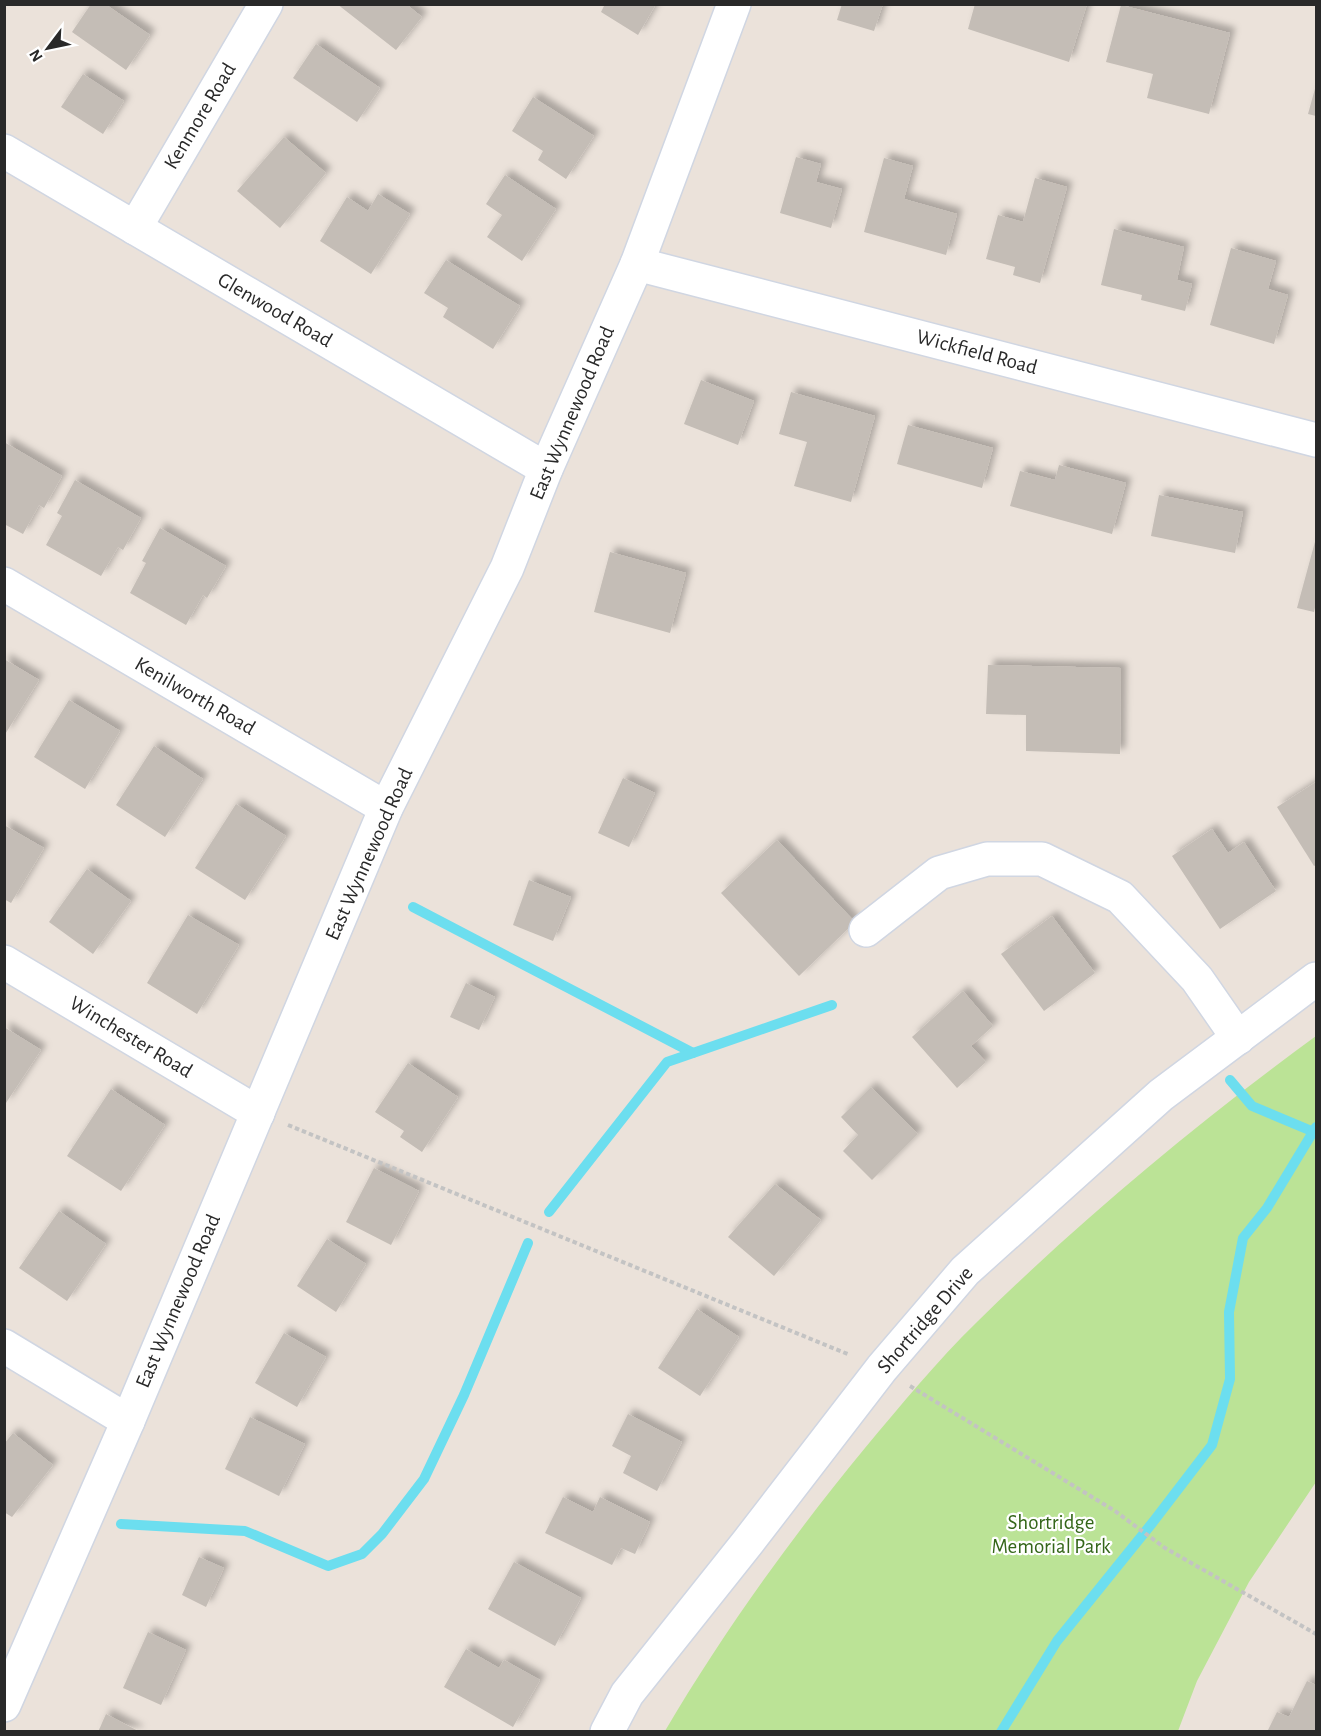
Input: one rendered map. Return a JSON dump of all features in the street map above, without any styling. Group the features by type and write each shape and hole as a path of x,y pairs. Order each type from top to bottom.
{"street":[{"name":"Kenmore Road","path":"135,228 266,4"},
{"name":"East Wynnewood Road","path":"4,1705 128,1421 386,808 507,568 546,469 637,264 734,4"},
{"name":"Glenwood Road","path":"4,151 546,469"},
{"name":"Wickfield Road","path":"637,264 1317,440"},
{"name":"Kenilworth Road","path":"4,584 386,808"},
{"path":"866,930 939,873 987,859 1042,859 1120,897 1197,980 1238,1038"},
{"name":"Winchester Road","path":"4,962 258,1113"},
{"name":"Shortridge Drive","path":"607,1731 627,1694 882,1368 965,1271 1161,1095 1317,979"},
{"path":"4,1346 128,1421"}],"path":[{"path":"258,1113 882,1368 1115,1511 1166,1548 1317,1634"}],"green space":[{"name":"Shortridge Memorial Park","path":"1316,1036 1316,1482 1249,1582 1197,1681 1178,1731 665,1731 735,1621 811,1516 865,1448 948,1352 1058,1245 1184,1137"}],"building":[{"path":"91,4 105,4 150,35 126,70 72,32"},
{"path":"337,4 406,4 422,17 396,50"},
{"path":"605,4 656,4 638,35 601,12"},
{"path":"842,4 883,4 874,31 837,20"},
{"path":"975,4 1058,4 1067,7 1068,4 1087,4 1069,62 968,29"},
{"path":"1121,5 1230,33 1209,114 1147,98 1153,74 1106,62"},
{"path":"316,44 380,88 357,122 293,78"},
{"path":"83,74 124,101 103,134 61,107"},
{"path":"1316,85 1316,116 1308,114"},
{"path":"533,97 594,136 566,179 538,160 543,151 512,131"},
{"path":"284,137 326,173 280,228 237,191"},
{"path":"796,157 821,164 816,182 842,189 831,228 780,213"},
{"path":"884,158 913,166 904,199 957,214 946,255 864,232"},
{"path":"505,175 556,209 522,261 487,237 502,215 486,204"},
{"path":"1035,178 1067,187 1040,283 1013,275 1015,267 986,259 998,215 1023,222"},
{"path":"378,194 410,214 371,274 320,241 347,197 368,211"},
{"path":"1114,229 1184,247 1177,280 1192,284 1185,311 1141,300 1142,295 1101,285"},
{"path":"1231,248 1276,261 1268,289 1288,295 1274,344 1210,325"},
{"path":"446,260 520,306 493,349 443,317 448,308 424,293"},
{"path":"701,380 754,401 738,445 684,424"},
{"path":"791,392 875,416 851,502 794,486 807,442 779,434"},
{"path":"908,425 993,448 982,488 897,464"},
{"path":"4,442 62,476 44,508 39,505 23,534 4,524"},
{"path":"1059,465 1126,483 1112,534 1010,506 1020,471 1055,480"},
{"path":"75,480 141,518 123,550 118,547 101,576 46,545 62,516 57,513"},
{"path":"1159,495 1243,512 1235,553 1151,536"},
{"path":"160,528 226,566 207,598 203,595 186,625 130,593 146,563 142,561"},
{"path":"1316,538 1316,603 1314,612 1297,608"},
{"path":"610,552 686,573 670,633 594,612"},
{"path":"4,659 39,680 4,736"},
{"path":"988,665 1121,668 1120,754 1026,751 1026,715 986,714"},
{"path":"69,700 120,731 85,789 34,757"},
{"path":"154,746 203,779 165,837 116,805"},
{"path":"623,778 655,793 629,847 598,833"},
{"path":"1316,782 1316,865 1314,866 1277,807"},
{"path":"236,804 286,836 245,900 195,868"},
{"path":"4,825 44,848 11,903 4,899"},
{"path":"1212,829 1228,853 1244,842 1276,891 1220,929 1172,856"},
{"path":"777,840 855,922 799,976 721,893"},
{"path":"87,869 131,901 93,954 49,922"},
{"path":"529,880 571,897 553,941 513,925"},
{"path":"188,915 239,945 197,1014 147,983"},
{"path":"1052,916 1095,973 1044,1011 1001,954"},
{"path":"466,983 495,997 479,1030 450,1017"},
{"path":"963,991 993,1026 971,1046 986,1062 957,1088 912,1037"},
{"path":"4,1027 41,1050 4,1106"},
{"path":"408,1063 458,1097 422,1152 400,1137 404,1131 375,1112"},
{"path":"871,1087 918,1134 872,1180 843,1151 858,1135 841,1117"},
{"path":"111,1089 165,1125 121,1191 67,1156"},
{"path":"374,1168 419,1191 391,1245 346,1222"},
{"path":"775,1184 821,1220 774,1276 728,1237"},
{"path":"59,1211 106,1244 67,1301 19,1268"},
{"path":"327,1239 366,1264 336,1312 297,1286"},
{"path":"697,1309 739,1337 700,1396 658,1368"},
{"path":"284,1333 326,1357 297,1407 255,1383"},
{"path":"628,1414 682,1442 657,1491 623,1473 631,1456 612,1446"},
{"path":"250,1417 305,1444 279,1496 225,1469"},
{"path":"13,1433 53,1465 12,1517 4,1512 4,1444"},
{"path":"563,1497 593,1512 600,1497 650,1522 635,1554 621,1548 612,1565 545,1533"},
{"path":"199,1557 224,1568 206,1607 182,1595"},
{"path":"514,1562 581,1598 555,1646 488,1609"},
{"path":"148,1632 186,1650 161,1705 123,1688"},
{"path":"466,1649 499,1668 504,1660 540,1680 513,1727 444,1687"},
{"path":"1307,1681 1316,1685 1316,1732 1267,1732 1277,1712 1289,1717"},
{"path":"106,1714 140,1732 98,1732"}],"waterway":[{"path":"413,907 693,1053"},
{"path":"549,1212 667,1062 832,1005"},
{"path":"1230,1080 1252,1106 1314,1132"},
{"path":"1001,1732 1057,1641 1212,1445 1230,1379 1229,1312 1243,1238 1267,1208 1316,1127"},
{"path":"121,1524 245,1531 328,1566 362,1554 382,1534 424,1479 464,1395 528,1243"}]}
